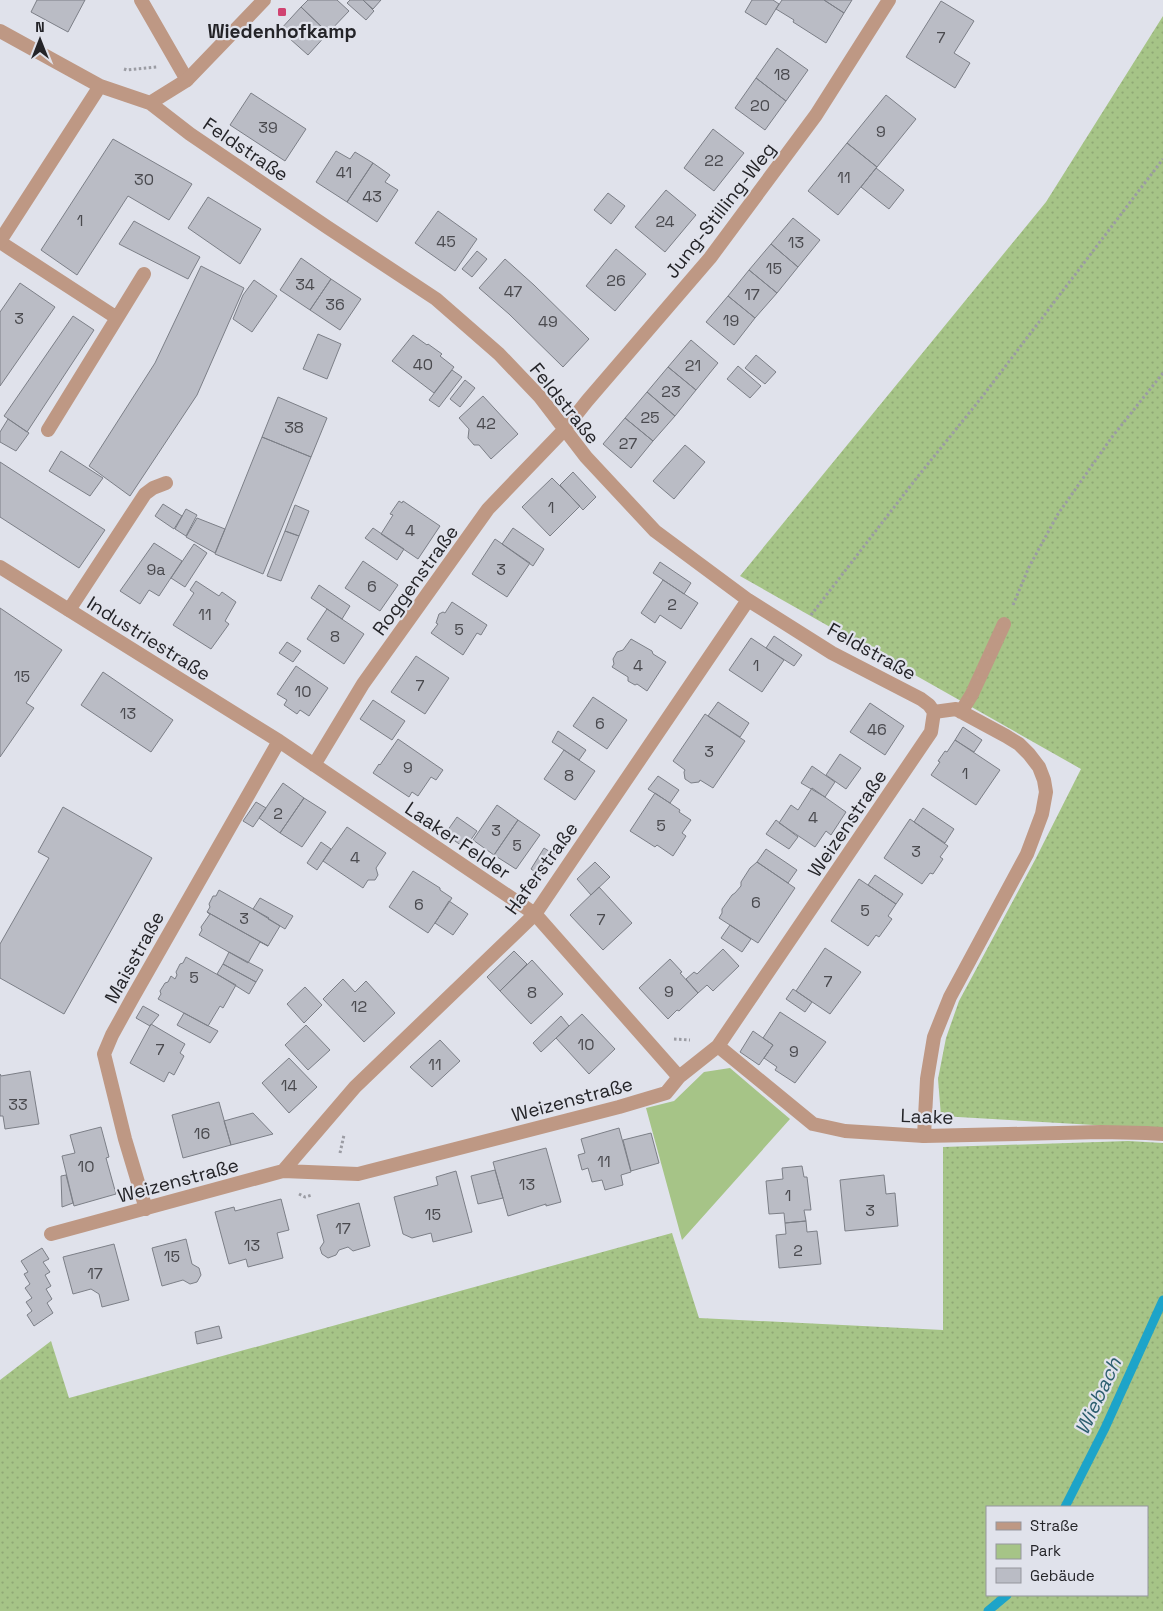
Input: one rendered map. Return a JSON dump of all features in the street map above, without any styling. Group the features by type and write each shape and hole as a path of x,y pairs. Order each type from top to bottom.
{"street":[{"path":"142,0 187,80"},
{"path":"0,31 100,86 150,103 187,80 264,0"},
{"name":"Jung-Stilling-Weg","path":"564,430 710,258 816,115 889,0"},
{"path":"100,86 0,241 117,318"},
{"name":"Feldstraße","path":"150,103 190,134 327,228 436,299 499,354 540,397 586,457 655,531 748,600 832,653 921,700 929,705 934,712"},
{"path":"48,430 144,274"},
{"name":"Roggenstraße","path":"314,765 363,684 488,509 564,430"},
{"path":"69,610 145,494 153,488 166,483"},
{"name":"Industriestraße","path":"0,567 279,741"},
{"name":"Haferstraße","path":"283,1170 355,1087 535,914 748,600"},
{"path":"961,712 972,694 1004,624"},
{"path":"924,1136 927,1079 934,1037 950,997 1026,854 1042,814 1046,792 1040,767 1019,744 956,709 934,712"},
{"name":"Weizenstraße","path":"51,1234 283,1170 358,1174 619,1107 666,1093 679,1077 718,1046 931,732 934,712"},
{"name":"Laaker Felder","path":"279,741 535,914 679,1077"},
{"name":"Maisstraße","path":"146,1209 125,1139 104,1054 133,997 279,741"},
{"name":"Laake","path":"718,1046 813,1124 845,1131 924,1136 1101,1132 1163,1134"}],"path":[{"path":"121,68 128,70 155,68 176,60"},
{"path":"814,611 982,397 1163,159"},
{"path":"1004,624 1030,567 1058,514 1112,437 1163,373"}],"green space":[{"path":"1163,16 1163,1129 941,1116 938,1079 946,1038 959,1001 1035,860 1081,769 740,576 1046,202"},
{"path":"730,1068 790,1119 682,1240 646,1108 674,1101 704,1072"},
{"path":"1128,1141 1163,1143 1163,1611 0,1611 0,1380 51,1341 69,1398 672,1233 699,1318 943,1330 943,1147"}],"building":[{"path":"37,0 85,0 68,32 31,12"},
{"path":"308,0 337,0 349,11 328,33 301,7"},
{"path":"350,0 363,0 374,11 366,20 347,3"},
{"path":"363,0 381,0 373,9"},
{"path":"752,0 773,0 779,4 766,25 745,12"},
{"path":"782,0 824,0 844,13 826,43 776,9"},
{"path":"824,0 852,0 844,13"},
{"path":"941,1 974,21 954,53 970,63 955,88 906,57"},
{"path":"301,7 328,33 308,55 280,30"},
{"path":"777,48 808,70 786,101 756,78"},
{"path":"756,78 786,101 765,130 735,108"},
{"path":"251,93 306,129 285,161 230,125"},
{"path":"886,95 916,119 877,167 847,143"},
{"path":"713,129 744,153 714,191 684,168"},
{"path":"113,139 192,184 169,220 128,196 77,275 41,250"},
{"path":"847,143 877,167 838,215 808,191"},
{"path":"336,151 350,159 355,152 373,163 347,202 316,182"},
{"path":"373,163 390,175 385,182 398,190 377,222 347,202"},
{"path":"876,168 904,190 889,209 861,187"},
{"path":"666,190 696,215 665,252 635,227"},
{"path":"608,193 625,206 611,224 594,210"},
{"path":"208,197 261,229 240,264 188,228"},
{"path":"438,211 477,239 455,271 415,243"},
{"path":"793,218 820,240 798,267 771,244"},
{"path":"134,221 200,257 188,279 119,244"},
{"path":"771,244 798,267 777,293 749,270"},
{"path":"616,249 646,274 615,311 586,286"},
{"path":"477,251 487,259 472,277 462,269"},
{"path":"301,258 331,279 310,310 280,290"},
{"path":"505,259 589,339 563,367 509,314 479,288"},
{"path":"201,266 244,288 197,395 130,496 89,466 155,363"},
{"path":"749,270 777,293 755,318 728,296"},
{"path":"331,279 361,299 340,330 310,310"},
{"path":"254,280 277,296 252,332 233,319 243,295"},
{"path":"20,283 55,307 0,386 0,312"},
{"path":"728,296 755,318 734,345 706,322"},
{"path":"73,316 94,330 27,432 4,416"},
{"path":"318,334 341,344 327,379 303,369"},
{"path":"413,335 442,354 440,356 454,367 434,393 392,361"},
{"path":"691,340 718,363 696,390 668,367"},
{"path":"756,355 776,372 765,384 745,368"},
{"path":"738,366 761,386 750,398 727,379"},
{"path":"668,367 696,390 675,416 647,392"},
{"path":"452,370 462,377 439,407 429,400"},
{"path":"465,380 475,388 460,407 450,399"},
{"path":"647,392 675,416 653,441 625,418"},
{"path":"483,396 518,434 491,459 479,445 474,445 468,438 469,429 459,418"},
{"path":"278,397 327,418 311,457 262,437"},
{"path":"625,418 653,441 631,468 603,444"},
{"path":"8,419 29,433 16,451 0,442 0,432"},
{"path":"262,437 311,457 263,574 215,554"},
{"path":"685,445 705,462 674,499 653,481"},
{"path":"61,451 103,478 90,496 49,471"},
{"path":"0,462 105,530 79,568 0,517"},
{"path":"573,472 596,497 583,510 560,485"},
{"path":"552,478 580,506 550,536 522,507"},
{"path":"399,501 402,503 403,501 440,526 418,559 381,534 393,515 390,514"},
{"path":"163,504 182,516 174,529 155,516"},
{"path":"295,505 309,511 299,536 285,531"},
{"path":"186,509 197,515 186,536 175,529"},
{"path":"197,518 225,529 215,553 186,537"},
{"path":"373,528 404,549 397,560 365,538"},
{"path":"513,528 544,549 533,566 502,544"},
{"path":"285,531 299,536 281,581 267,576"},
{"path":"495,539 530,563 507,597 472,574"},
{"path":"154,543 182,561 159,596 149,590 140,604 120,591"},
{"path":"194,544 207,553 185,587 171,578"},
{"path":"363,561 398,585 380,611 345,588"},
{"path":"660,562 691,583 684,594 653,573"},
{"path":"663,580 698,603 681,629 660,615 655,623 641,613"},
{"path":"196,581 219,596 222,592 236,602 225,621 229,624 211,649 173,625 194,593 190,590"},
{"path":"319,585 350,606 342,619 311,598"},
{"path":"452,602 487,625 481,635 477,633 463,655 431,633 438,624 436,623 439,614 445,613"},
{"path":"0,608 62,650 26,703 34,708 0,757"},
{"path":"327,609 364,634 344,664 307,639"},
{"path":"774,636 802,655 794,666 766,648"},
{"path":"751,638 784,660 762,692 729,670"},
{"path":"631,639 652,651 653,654 666,662 647,691 637,684 635,685 628,681 628,677 612,667 614,664 613,659 617,652 623,650"},
{"path":"287,642 301,651 293,662 279,653"},
{"path":"416,656 449,678 425,714 391,692"},
{"path":"296,666 328,688 309,716 300,710 297,714 284,705 287,700 277,694"},
{"path":"103,672 173,720 151,752 81,705"},
{"path":"593,697 627,720 607,749 573,726"},
{"path":"373,700 405,721 392,740 360,719"},
{"path":"718,702 749,723 740,737 708,716"},
{"path":"870,703 904,726 885,755 850,732"},
{"path":"705,714 745,741 713,788 700,780 699,782 691,783 685,779 685,770 673,761"},
{"path":"963,727 982,740 974,752 955,740"},
{"path":"558,731 586,750 579,760 552,742"},
{"path":"398,739 443,770 436,780 431,777 418,796 412,792 409,797 373,773"},
{"path":"955,740 1000,770 976,805 931,775 940,762 938,761"},
{"path":"564,750 595,771 575,800 544,779"},
{"path":"840,754 861,768 846,789 826,775"},
{"path":"812,766 835,782 825,797 801,783"},
{"path":"658,776 679,790 670,803 648,789"},
{"path":"283,783 304,798 280,833 259,818"},
{"path":"812,788 846,812 831,835 826,831 815,847 779,823 791,805 798,810"},
{"path":"655,793 691,820 682,833 686,836 673,856 630,831"},
{"path":"304,798 326,812 302,847 280,833"},
{"path":"256,802 266,808 253,827 243,821"},
{"path":"497,805 518,820 494,855 473,840"},
{"path":"63,807 152,858 64,1014 0,978 0,944 49,858 38,852"},
{"path":"923,808 954,829 945,843 914,822"},
{"path":"457,817 477,831 465,848 445,834"},
{"path":"910,819 948,846 940,857 943,859 933,874 930,873 922,884 884,858"},
{"path":"518,820 540,835 516,869 494,855"},
{"path":"776,820 798,837 789,849 766,834"},
{"path":"347,827 386,853 376,868 378,875 375,880 368,880 363,888 323,861"},
{"path":"321,842 331,849 317,870 307,863"},
{"path":"544,848 555,855 541,876 531,869"},
{"path":"766,849 797,870 788,883 757,862"},
{"path":"595,862 610,877 591,895 577,879"},
{"path":"757,862 795,888 758,943 719,918 722,909 741,886 741,882 750,868"},
{"path":"413,871 452,898 428,933 389,907"},
{"path":"875,875 903,894 896,904 868,885"},
{"path":"859,879 896,904 888,916 892,919 879,937 876,935 868,946 831,921"},
{"path":"599,887 632,923 603,950 570,915"},
{"path":"219,890 280,926 268,946 207,912 213,896 216,896"},
{"path":"260,898 293,916 285,929 253,909"},
{"path":"449,901 468,914 453,935 435,923"},
{"path":"207,912 268,946 260,942 248,963 199,935 202,930 201,927 210,914"},
{"path":"730,925 751,939 742,952 721,938"},
{"path":"825,948 861,972 830,1014 796,991"},
{"path":"723,949 739,966 713,991 707,985 698,993 686,979 694,972 697,974"},
{"path":"514,951 527,964 500,991 487,977"},
{"path":"229,952 263,970 256,982 223,964"},
{"path":"186,957 236,985 223,1008 220,1006 208,1026 158,999 165,983 168,982 171,976 175,979 180,964 183,963"},
{"path":"670,959 698,993 668,1019 639,988"},
{"path":"532,960 563,994 531,1024 500,991"},
{"path":"223,964 256,982 249,994 217,974"},
{"path":"343,979 355,992 366,981 395,1013 364,1042 323,999"},
{"path":"305,987 322,1005 304,1023 287,1004"},
{"path":"793,989 812,1002 805,1012 786,999"},
{"path":"143,1006 159,1015 150,1026 136,1018"},
{"path":"780,1012 826,1042 795,1083 775,1070 777,1067 764,1058 773,1045 763,1038"},
{"path":"184,1013 218,1031 210,1043 177,1025"},
{"path":"582,1014 615,1049 589,1074 556,1038"},
{"path":"561,1016 569,1026 541,1052 533,1043"},
{"path":"151,1024 185,1044 180,1053 184,1056 174,1075 169,1072 164,1082 130,1063"},
{"path":"306,1025 330,1050 308,1070 285,1045"},
{"path":"753,1031 773,1045 759,1065 740,1052"},
{"path":"440,1040 460,1061 432,1087 410,1067"},
{"path":"289,1058 317,1087 289,1113 262,1083"},
{"path":"30,1071 39,1124 5,1129 3,1116 0,1116 0,1074 1,1076"},
{"path":"219,1102 231,1145 183,1158 172,1115"},
{"path":"253,1113 273,1134 231,1145 224,1121"},
{"path":"101,1127 109,1157 106,1158 116,1194 74,1206 62,1156 75,1153 70,1135"},
{"path":"619,1128 631,1172 621,1175 623,1185 605,1190 602,1180 592,1182 588,1168 582,1170 578,1155 585,1153 581,1139"},
{"path":"651,1133 659,1163 631,1171 623,1140"},
{"path":"546,1148 561,1202 546,1206 546,1204 508,1216 493,1162"},
{"path":"802,1166 804,1177 807,1177 811,1210 804,1210 806,1221 785,1223 784,1213 769,1214 766,1181 783,1179 782,1168"},
{"path":"495,1170 503,1198 478,1204 471,1176"},
{"path":"456,1171 472,1232 433,1242 431,1233 412,1238 403,1234 394,1197 438,1185 436,1177"},
{"path":"66,1175 73,1203 62,1207 61,1176"},
{"path":"884,1175 886,1194 895,1193 898,1226 845,1231 840,1180"},
{"path":"281,1199 289,1230 277,1233 283,1258 248,1267 246,1259 229,1264 215,1212 234,1207 235,1211"},
{"path":"359,1203 370,1246 353,1251 348,1247 339,1250 336,1255 328,1258 322,1254 320,1248 324,1242 317,1215"},
{"path":"806,1221 807,1232 817,1231 821,1264 779,1268 776,1235 786,1234 785,1223"},
{"path":"186,1239 192,1264 199,1268 201,1275 197,1282 190,1284 183,1280 162,1286 152,1248"},
{"path":"114,1244 129,1300 102,1307 99,1294 91,1289 73,1294 63,1257"},
{"path":"42,1248 49,1259 43,1262 50,1272 45,1275 51,1286 46,1289 52,1299 47,1303 53,1313 34,1326 27,1315 32,1311 26,1302 32,1298 25,1288 30,1284 24,1274 28,1272 21,1261"},
{"path":"219,1326 222,1338 197,1344 195,1332"}],"waterway":[{"name":"Wiebach","path":"1066,1506 1105,1428 1163,1300"},
{"name":"Wiebach","path":"988,1611 1006,1596"}],"place":[{"name":"Wiedenhofkamp","path":"282,12"}]}
